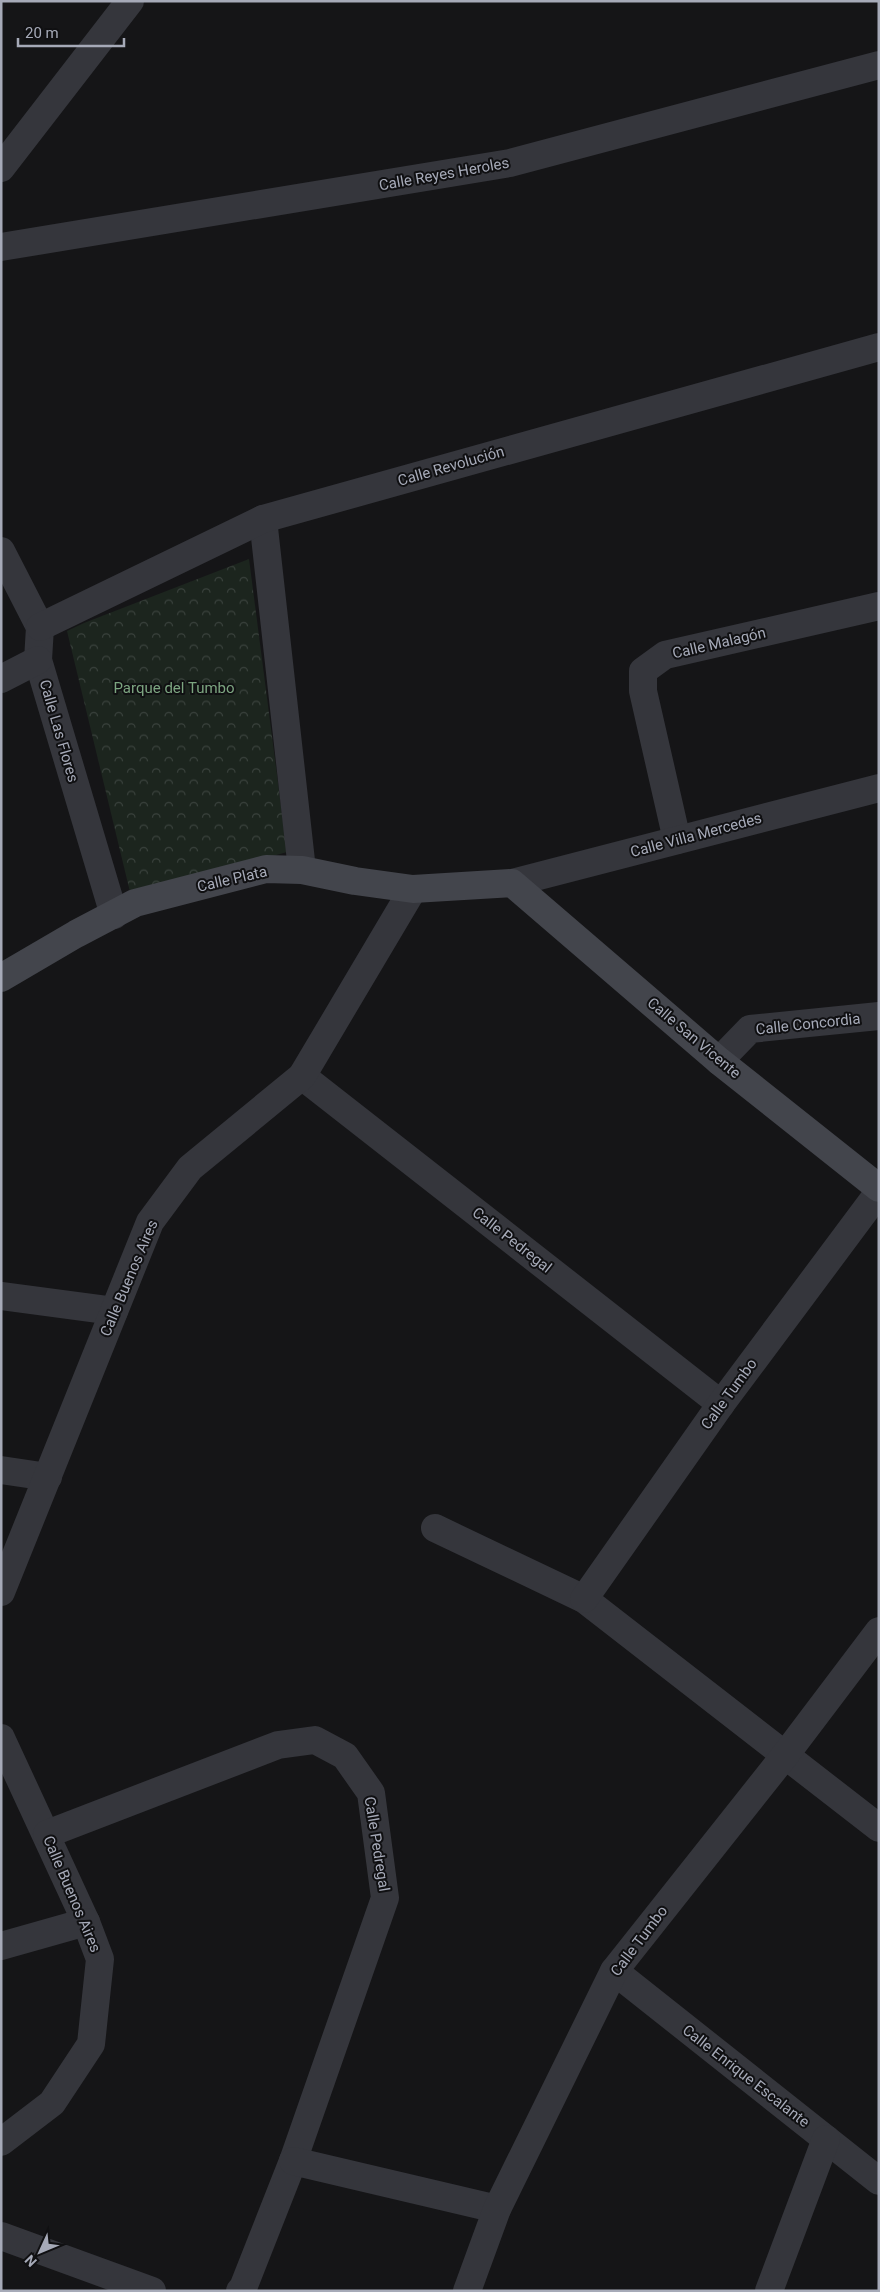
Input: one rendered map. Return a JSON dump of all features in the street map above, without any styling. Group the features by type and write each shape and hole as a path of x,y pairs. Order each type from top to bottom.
{"main road":[{"name":"Calle Plata","path":"1,978 76,934 135,903 266,869 302,870 355,881 413,889 512,883"},
{"name":"Calle San Vicente","path":"512,883 719,1060 879,1190"}],"street":[{"path":"3,160 130,1"},
{"name":"Calle Reyes Heroles","path":"1,247 510,163 879,65"},
{"name":"Calle Revolución","path":"40,627 263,519 879,347"},
{"path":"263,519 302,870"},
{"path":"1,551 40,627"},
{"name":"Calle Malagón","path":"677,840 643,691 643,672 665,655 879,606"},
{"name":"Calle Las Flores","path":"40,627 38,660 114,915"},
{"path":"1,679 38,660"},
{"name":"Calle Villa Mercedes","path":"512,883 879,788"},
{"name":"Calle Buenos Aires","path":"1,1592 150,1222 190,1168 302,1076 413,889"},
{"name":"Calle Concordia","path":"719,1060 750,1029 879,1016"},
{"name":"Calle Pedregal","path":"302,1076 721,1404"},
{"name":"Calle Tumbo","path":"584,1599 721,1404 879,1190"},
{"path":"1,1296 114,1311"},
{"path":"1,1470 48,1476"},
{"path":"435,1528 584,1599 879,1828"},
{"name":"Calle Tumbo","path":"467,2291 497,2209 614,1971 786,1754 879,1632"},
{"name":"Calle Buenos Aires","path":"1,1738 47,1834 86,1922 100,1959 91,2044 52,2104 1,2142"},
{"name":"Calle Pedregal","path":"47,1834 278,1745 315,1740 345,1756 372,1793 385,1898 293,2161 243,2288 240,2291"},
{"path":"1,1946 86,1922"},
{"name":"Calle Enrique Escalante","path":"614,1971 879,2181"},
{"path":"769,2291 826,2140"},
{"path":"293,2161 497,2209"},
{"path":"1,2236 152,2291"}],"green space":[{"name":"Parque del Tumbo","path":"249,559 287,852 131,896 67,631"}]}
